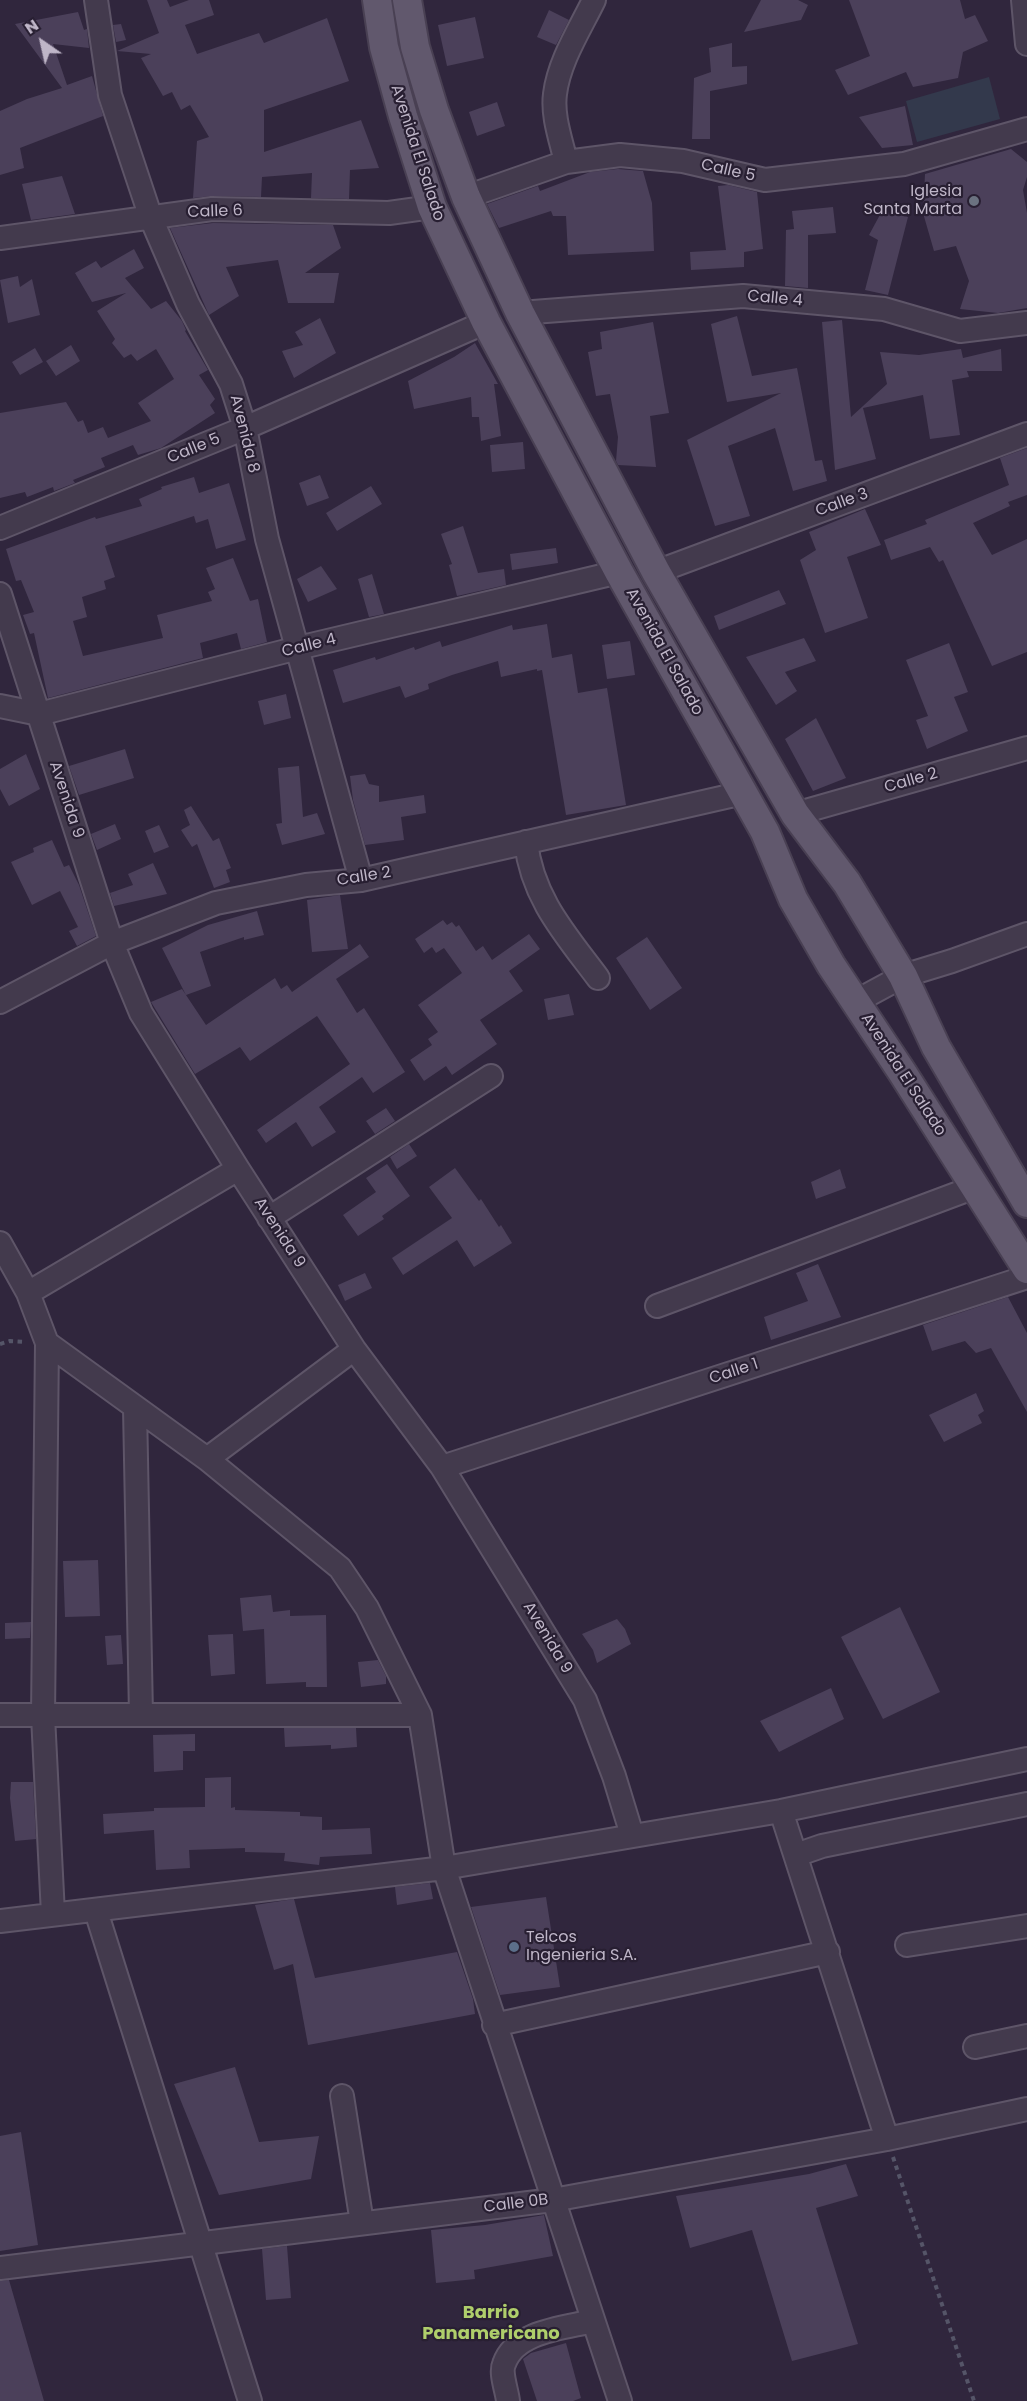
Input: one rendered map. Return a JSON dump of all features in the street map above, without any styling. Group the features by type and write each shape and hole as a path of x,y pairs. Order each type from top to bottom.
{"main road":[{"name":"Avenida El Salado","path":"377,0 390,70 432,207 486,322 619,572 765,832 794,899 831,965 1027,1269"},
{"name":"Avenida El Salado","path":"407,0 416,47 431,99 466,197 520,313 656,572 795,814 847,883 903,976 936,1047 1027,1203"}],"street":[{"name":"Avenida 8","path":"96,0 110,95 151,218 188,304 231,384 245,428 267,539 362,880"},
{"path":"566,162 556,119 555,94 565,61 594,0"},
{"path":"1023,0 1027,44"},
{"name":"Calle 5","path":"466,197 566,162 620,155 683,161 765,180 904,164 1027,129"},
{"name":"Calle 6","path":"0,238 212,209 389,213 432,207"},
{"name":"Calle 4","path":"520,313 743,296 884,309 960,331 1027,323"},
{"name":"Calle 5","path":"0,528 245,428 486,322"},
{"name":"Calle 3","path":"656,572 1027,435"},
{"name":"Calle 4","path":"0,706 39,714 298,648 619,572"},
{"name":"Avenida 9","path":"0,594 112,943 141,1013 269,1218 354,1348 442,1467 585,1700 614,1776 632,1835"},
{"name":"Calle 2","path":"795,814 1027,748"},
{"name":"Calle 2","path":"0,1002 112,943 216,903 306,885 362,880 743,793"},
{"path":"526,842 528,865 546,907 598,978"},
{"path":"855,1002 903,976 1027,934"},
{"path":"269,1218 491,1076"},
{"path":"28,1293 238,1169"},
{"path":"657,1306 975,1187"},
{"path":"0,1244 28,1293 47,1343 43,1716 54,1914"},
{"name":"Calle 1","path":"442,1467 1027,1277"},
{"path":"47,1343 207,1459 340,1568 367,1608 420,1714 444,1868 620,2401"},
{"path":"207,1459 354,1348"},
{"path":"135,1408 141,1715"},
{"path":"0,1715 420,1714"},
{"path":"0,1921 444,1868 781,1811 1027,1759"},
{"path":"796,1855 822,1846 1027,1804"},
{"path":"781,1811 887,2139"},
{"path":"96,1911 250,2401"},
{"path":"907,1945 1027,1926"},
{"path":"495,2025 828,1953"},
{"path":"975,2047 1027,2036"},
{"path":"342,2096 362,2223"},
{"name":"Calle 0B","path":"0,2268 553,2200 887,2139 1027,2109"},
{"path":"508,2401 502,2366 514,2347 530,2337 593,2321"}],"path":[{"path":"887,2139 974,2401"}],"shaded area":[{"path":"989,77 1000,119 917,142 906,101"}],"building":[{"path":"147,0 167,0 170,7 189,0 209,0 214,15 185,25 197,54 259,33 264,43 327,18 349,81 264,110 264,152 361,120 379,168 350,170 349,199 311,198 312,173 262,177 261,197 193,198 197,141 209,137 190,105 181,110 172,92 163,96 141,58 151,54 117,51 159,33"},
{"path":"761,0 798,0 808,5 801,20 744,32"},
{"path":"849,0 960,0 965,19 975,15 988,41 963,52 958,78 913,87 906,72 848,95 835,70 870,56"},
{"path":"549,10 569,20 556,45 537,37"},
{"path":"78,12 84,30 87,29 89,48 53,44 67,85 92,76 103,116 20,148 24,168 0,175 0,111 27,99 62,88 15,24"},
{"path":"475,17 484,58 447,66 438,25"},
{"path":"121,24 126,40 116,42 113,25"},
{"path":"732,43 732,67 747,66 747,84 710,91 710,139 692,139 694,78 711,72 709,48"},
{"path":"497,102 505,126 477,136 469,112"},
{"path":"905,106 913,145 882,148 859,117"},
{"name":"Iglesia Santa Marta","path":"1011,149 1027,162 1027,177 1023,190 1027,213 1027,308 998,313 960,309 969,281 956,246 934,251 923,213 925,174"},
{"path":"618,169 643,171 652,203 654,251 568,255 566,216 553,216 551,211 499,228 487,204 538,186 540,191 590,172"},
{"path":"62,176 75,214 31,220 22,184"},
{"path":"728,185 757,192 763,249 744,252 744,267 691,270 690,252 726,250 718,186"},
{"path":"833,207 836,233 808,235 808,288 785,286 786,230 794,229 792,211"},
{"path":"882,211 908,217 888,295 865,290 878,240 869,235"},
{"path":"213,223 333,225 341,248 305,273 339,273 334,303 288,303 278,260 226,267 239,296 209,315 170,228"},
{"path":"134,249 144,268 125,278 151,309 166,301 182,321 185,331 208,370 199,375 215,399 210,405 215,413 161,448 138,455 133,445 101,458 105,467 73,480 75,483 54,491 53,487 27,497 25,492 0,498 0,413 66,402 78,422 83,420 88,433 103,427 108,438 151,421 138,403 174,379 156,349 137,361 131,354 124,358 112,343 115,339 97,311 126,293 92,302 75,273 96,261 101,268"},
{"path":"18,276 20,287 32,279 40,315 8,323 0,280"},
{"path":"737,316 752,376 797,368 815,461 822,460 827,481 793,491 775,428 728,446 750,516 715,526 687,440 781,393 727,402 711,324"},
{"path":"320,318 336,353 294,378 282,351 303,345 295,332"},
{"path":"842,320 851,417 887,384 880,352 919,355 961,349 963,358 1001,349 1002,371 967,371 969,377 952,380 960,435 930,439 923,395 863,408 876,459 835,470 822,322"},
{"path":"653,322 669,413 650,416 656,467 618,465 616,461 618,437 610,394 596,396 588,352 602,349 600,332"},
{"path":"475,343 498,384 494,384 501,436 481,441 479,417 472,417 471,397 414,409 408,381 454,357"},
{"path":"71,345 80,361 56,376 46,361"},
{"path":"35,348 43,362 20,375 12,362"},
{"path":"523,442 525,469 492,472 490,445"},
{"path":"1027,448 1027,495 1008,502 1010,506 973,523 992,555 1027,539 1027,652 992,666 943,560 939,562 930,547 891,560 884,540 927,524 925,520 1009,485 1000,458"},
{"path":"320,475 329,498 307,506 299,483"},
{"path":"194,477 199,493 229,483 246,540 216,549 208,519 196,523 194,516 105,546 115,577 104,581 106,589 82,597 87,617 73,621 83,656 163,638 157,615 212,601 208,592 215,589 206,568 233,558 250,601 258,599 267,642 241,649 237,633 200,643 203,658 48,698 34,633 30,634 23,615 34,612 21,580 16,581 6,549 95,517 96,519 142,506 139,499 162,489 161,487"},
{"path":"371,486 382,504 337,531 326,513"},
{"path":"865,509 881,545 847,557 868,618 825,633 800,560 816,550 809,532"},
{"path":"463,526 478,573 504,569 506,585 457,596 449,565 452,564 441,534"},
{"path":"556,548 558,563 512,570 510,554"},
{"path":"321,566 337,589 308,602 297,579"},
{"path":"372,574 384,614 369,617 358,579"},
{"path":"779,590 786,604 719,630 714,616"},
{"path":"547,624 552,658 572,654 578,693 607,688 626,805 566,815 542,670 537,671 537,669 501,677 498,661 428,684 429,689 405,698 400,686 343,703 333,670 375,657 376,660 414,647 415,650 440,641 442,647 512,625 513,630"},
{"path":"804,638 816,661 785,672 797,691 776,705 746,657"},
{"path":"630,641 635,675 607,679 602,645"},
{"path":"949,643 968,692 954,697 968,731 927,749 916,720 928,716 906,660"},
{"path":"286,694 291,718 264,725 258,701"},
{"path":"816,718 846,778 813,791 785,739"},
{"path":"125,749 134,778 79,795 69,766"},
{"path":"26,754 40,789 9,806 0,789 0,769"},
{"path":"299,766 303,817 317,813 325,834 282,845 276,824 282,823 278,768"},
{"path":"365,774 369,784 379,786 379,802 424,795 426,813 401,817 404,840 365,845 353,800 350,776"},
{"path":"191,806 213,841 219,838 231,868 226,870 230,882 214,888 197,844 192,847 181,830 190,825 184,810"},
{"path":"115,824 121,839 97,850 91,834"},
{"path":"159,825 169,847 154,853 145,831"},
{"path":"52,840 64,867 69,865 79,885 96,936 77,946 69,931 78,927 60,891 32,905 11,862 34,852 33,848"},
{"path":"153,863 167,894 114,906 110,893 133,885 128,874"},
{"path":"340,895 348,949 312,952 307,900"},
{"path":"257,911 264,935 244,940 244,937 200,952 211,986 186,995 162,948 208,925"},
{"path":"443,920 447,925 452,922 456,927 459,925 476,951 483,946 492,960 529,934 540,949 509,971 523,991 480,1020 497,1044 452,1075 446,1066 424,1081 410,1060 432,1045 428,1039 438,1032 418,1005 462,973 444,948 436,953 432,947 424,953 415,939"},
{"path":"647,937 682,988 650,1010 616,958"},
{"path":"360,944 369,957 336,979 357,1013 364,1008 405,1072 373,1093 362,1077 319,1107 336,1132 312,1147 296,1122 266,1143 257,1130 350,1064 317,1016 250,1061 240,1047 195,1074 151,1002 182,989 206,1025 275,978 281,989 287,985 292,992"},
{"path":"569,994 574,1015 548,1020 544,999"},
{"path":"386,1108 395,1121 375,1134 366,1121"},
{"path":"409,1144 417,1156 397,1169 390,1157"},
{"path":"387,1164 410,1196 382,1216 384,1219 358,1236 343,1215 376,1192 366,1178"},
{"path":"455,1168 479,1201 481,1199 499,1227 501,1225 512,1243 474,1267 457,1240 403,1275 392,1258 452,1218 429,1187"},
{"path":"840,1169 846,1188 816,1199 811,1182"},
{"path":"818,1264 841,1317 771,1340 764,1317 808,1301 796,1273"},
{"path":"365,1273 372,1288 345,1301 338,1285"},
{"path":"1008,1297 1027,1333 1027,1412 991,1348 976,1353 965,1341 932,1351 923,1325"},
{"path":"976,1393 984,1411 978,1415 982,1423 944,1442 929,1415"},
{"path":"98,1560 100,1616 65,1617 63,1561"},
{"path":"271,1595 273,1612 290,1610 290,1616 326,1615 327,1687 306,1687 306,1682 266,1684 264,1629 243,1631 240,1598"},
{"path":"900,1607 940,1692 883,1719 841,1637"},
{"path":"617,1619 625,1629 631,1644 597,1663 593,1650 582,1634"},
{"path":"31,1622 30,1638 5,1639 5,1623"},
{"path":"233,1634 235,1674 211,1676 208,1635"},
{"path":"121,1635 123,1664 107,1665 105,1636"},
{"path":"378,1660 386,1676 386,1684 361,1687 358,1662"},
{"path":"831,1688 844,1719 779,1752 760,1721"},
{"path":"284,1728 356,1728 357,1747 331,1749 331,1745 285,1747"},
{"path":"195,1734 195,1751 183,1751 183,1770 154,1772 153,1735"},
{"path":"231,1777 231,1808 300,1812 300,1816 322,1817 322,1830 370,1828 372,1854 320,1857 319,1865 284,1861 285,1853 245,1852 245,1848 189,1850 190,1868 156,1870 154,1830 104,1834 103,1814 154,1811 154,1808 205,1807 205,1778"},
{"path":"11,1782 33,1782 36,1839 15,1841 10,1798"},
{"path":"430,1883 433,1899 397,1905 395,1887"},
{"name":"Telcos Ingenieria S.A.","path":"546,1897 560,1987 500,1995 471,1907"},
{"path":"294,1899 315,1978 457,1952 473,1999 475,2014 308,2045 293,1964 274,1970 255,1905"},
{"path":"235,2067 259,2142 319,2136 311,2179 219,2195 174,2084"},
{"path":"21,2132 38,2245 0,2251 0,2136"},
{"path":"846,2164 858,2196 816,2208 858,2344 792,2361 752,2230 690,2248 676,2196 809,2174"},
{"path":"544,2215 553,2256 474,2270 475,2279 436,2283 431,2230 485,2225"},
{"path":"287,2246 291,2298 266,2300 262,2249"},
{"path":"9,2280 44,2401 0,2401 0,2281"},
{"path":"566,2343 581,2398 573,2401 537,2401 523,2359 531,2353"}],"place":[{"name":"Iglesia Santa Marta","path":"974,201"},
{"name":"Telcos Ingenieria S.A.","path":"514,1947"}],"district":[{"name":"Barrio Panamericano","path":"491,2323"}]}
